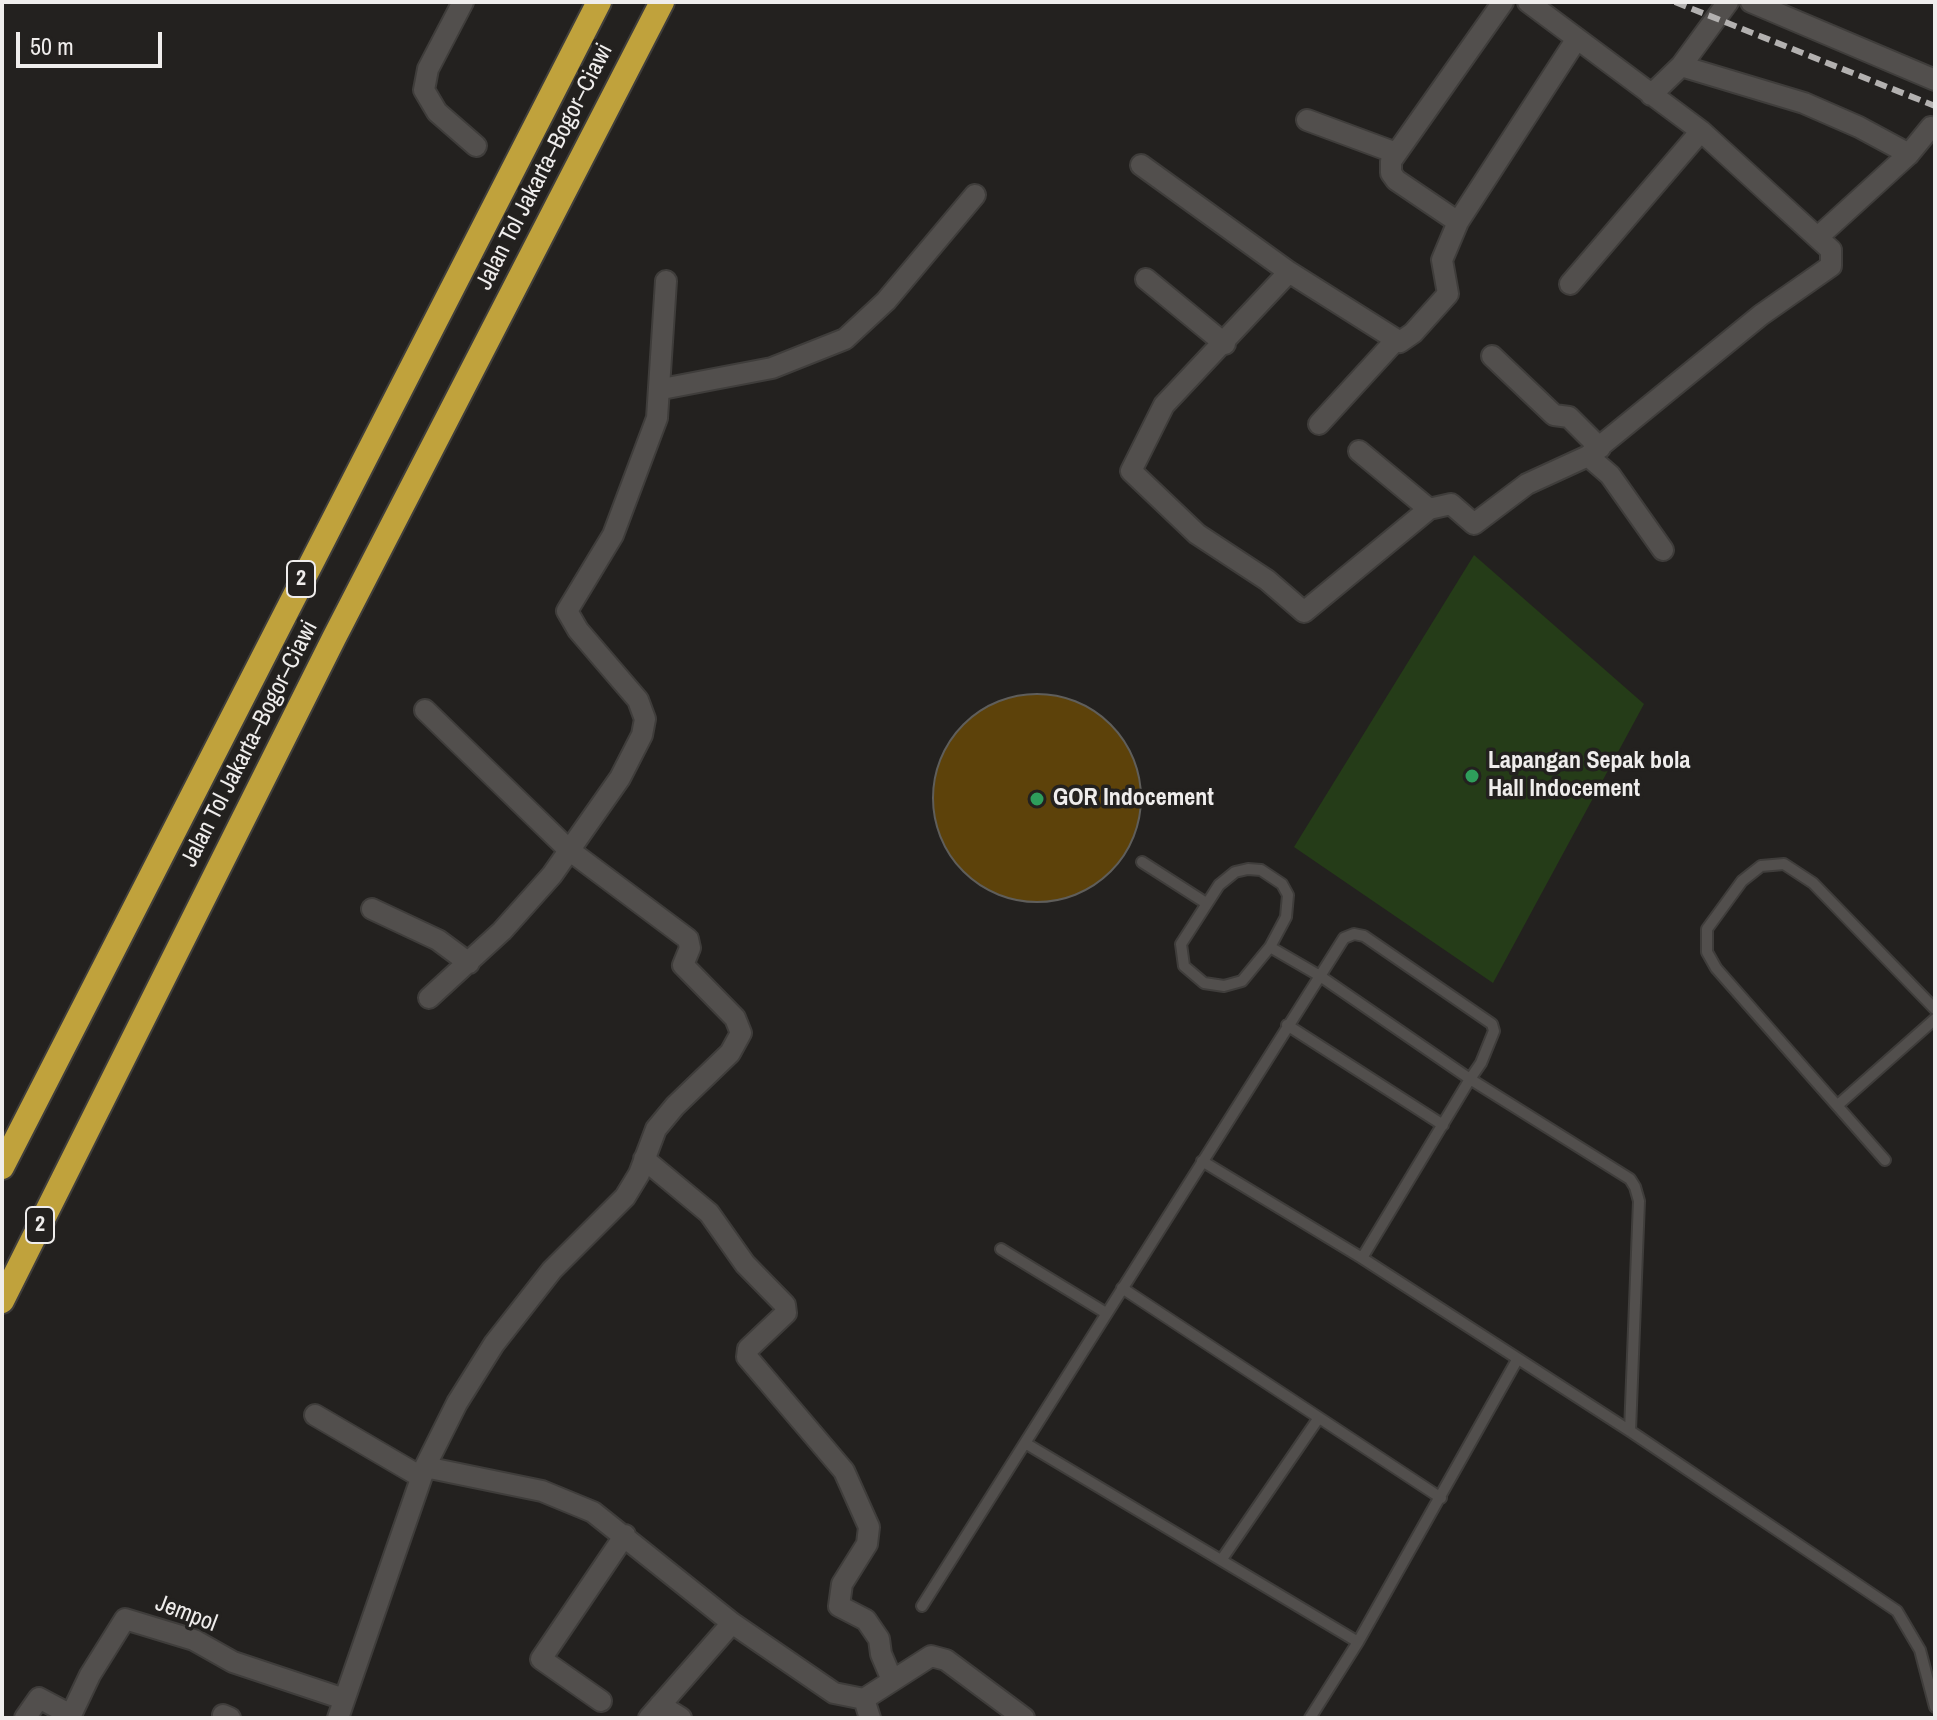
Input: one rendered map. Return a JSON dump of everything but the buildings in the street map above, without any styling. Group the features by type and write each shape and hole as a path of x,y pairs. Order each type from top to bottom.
{"highway":[{"name":"Jalan Tol Jakarta–Bogor–Ciawi","path":"2,1167 599,2"},
{"name":"Jalan Tol Jakarta–Bogor–Ciawi","path":"2,1301 342,623 662,2"}],"street":[{"path":"463,2 428,69 424,90 437,112 476,146"},
{"path":"1458,222 1396,180 1391,173 1391,161 1503,2"},
{"path":"1289,272 1225,344 1164,405 1131,468 1133,475 1197,534 1267,580 1304,612 1429,509 1451,504 1474,524 1527,484 1594,452 1761,315 1831,266 1831,250 1701,131 1528,2"},
{"path":"1651,95 1681,66 1728,2"},
{"path":"1751,2 1935,80"},
{"path":"1319,424 1395,341 1413,333 1448,294 1442,260 1458,222 1576,40"},
{"path":"1681,66 1804,103 1859,127 1909,154"},
{"path":"1307,120 1396,153"},
{"path":"1818,237 1909,154 1931,127"},
{"path":"1570,284 1701,131"},
{"path":"1141,165 1289,272 1395,341"},
{"path":"662,389 772,368 845,339 886,301 975,195"},
{"path":"1146,279 1225,344"},
{"path":"429,998 524,907 620,778 642,735 645,719 638,700 578,630 567,611 600,559 632,489 657,418 662,389 666,281"},
{"path":"1492,356 1554,415 1569,417 1663,550"},
{"path":"1359,451 1429,509"},
{"path":"341,1708 423,1472 457,1403 494,1344 552,1270 625,1197 656,1129 730,1053 741,1029 735,1018 683,965 690,948 688,939 569,850 425,710"},
{"path":"372,909 438,940 469,963"},
{"path":"644,1159 709,1213 745,1264 785,1305 786,1313 748,1349 747,1357 844,1471 869,1527 867,1544 842,1584 839,1606 866,1620 873,1630 892,1680"},
{"path":"315,1415 423,1472 565,1498 593,1512 732,1623 820,1686 867,1708 892,1680 925,1658 939,1658 1024,1718"},
{"path":"601,1701 541,1659 625,1535"},
{"name":"Jempol","path":"25,1718 39,1698 71,1715 90,1675 125,1619 194,1640 233,1662 341,1708"},
{"path":"681,1718 655,1711 732,1623"}],"lane":[{"path":"1142,862 1206,903"},
{"path":"1885,1160 1839,1104 1716,968 1707,952 1707,929 1742,881 1761,866 1784,864 1813,883 1935,1009"},
{"path":"1261,870 1273,875 1288,895 1286,917 1270,947 1234,986 1196,979 1184,966 1181,944 1206,903 1235,872 1261,870"},
{"path":"922,1606 1287,1025 1344,938 1354,934 1364,936 1492,1024 1493,1041 1362,1258"},
{"path":"1270,947 1320,976 1470,1079 1630,1179 1639,1201 1630,1431"},
{"path":"1839,1104 1935,1019"},
{"path":"1287,1025 1443,1125"},
{"path":"1202,1161 1362,1258 1630,1431 1897,1611 1929,1672 1935,1707"},
{"path":"1001,1249 1106,1313"},
{"path":"1122,1288 1441,1498"},
{"path":"1310,1718 1358,1642 1517,1360"},
{"path":"1222,1559 1318,1419"},
{"path":"1025,1443 1358,1642"}],"green space":[{"name":"Lapangan Sepak bola Hall Indocement","path":"1474,555 1644,704 1493,983 1294,847"}],"railway":[{"path":"1675,2 1935,106"}],"place":[{"name":"Lapangan Sepak bola Hall Indocement","path":"1472,776"},
{"name":"GOR Indocement","path":"1037,799"}]}
